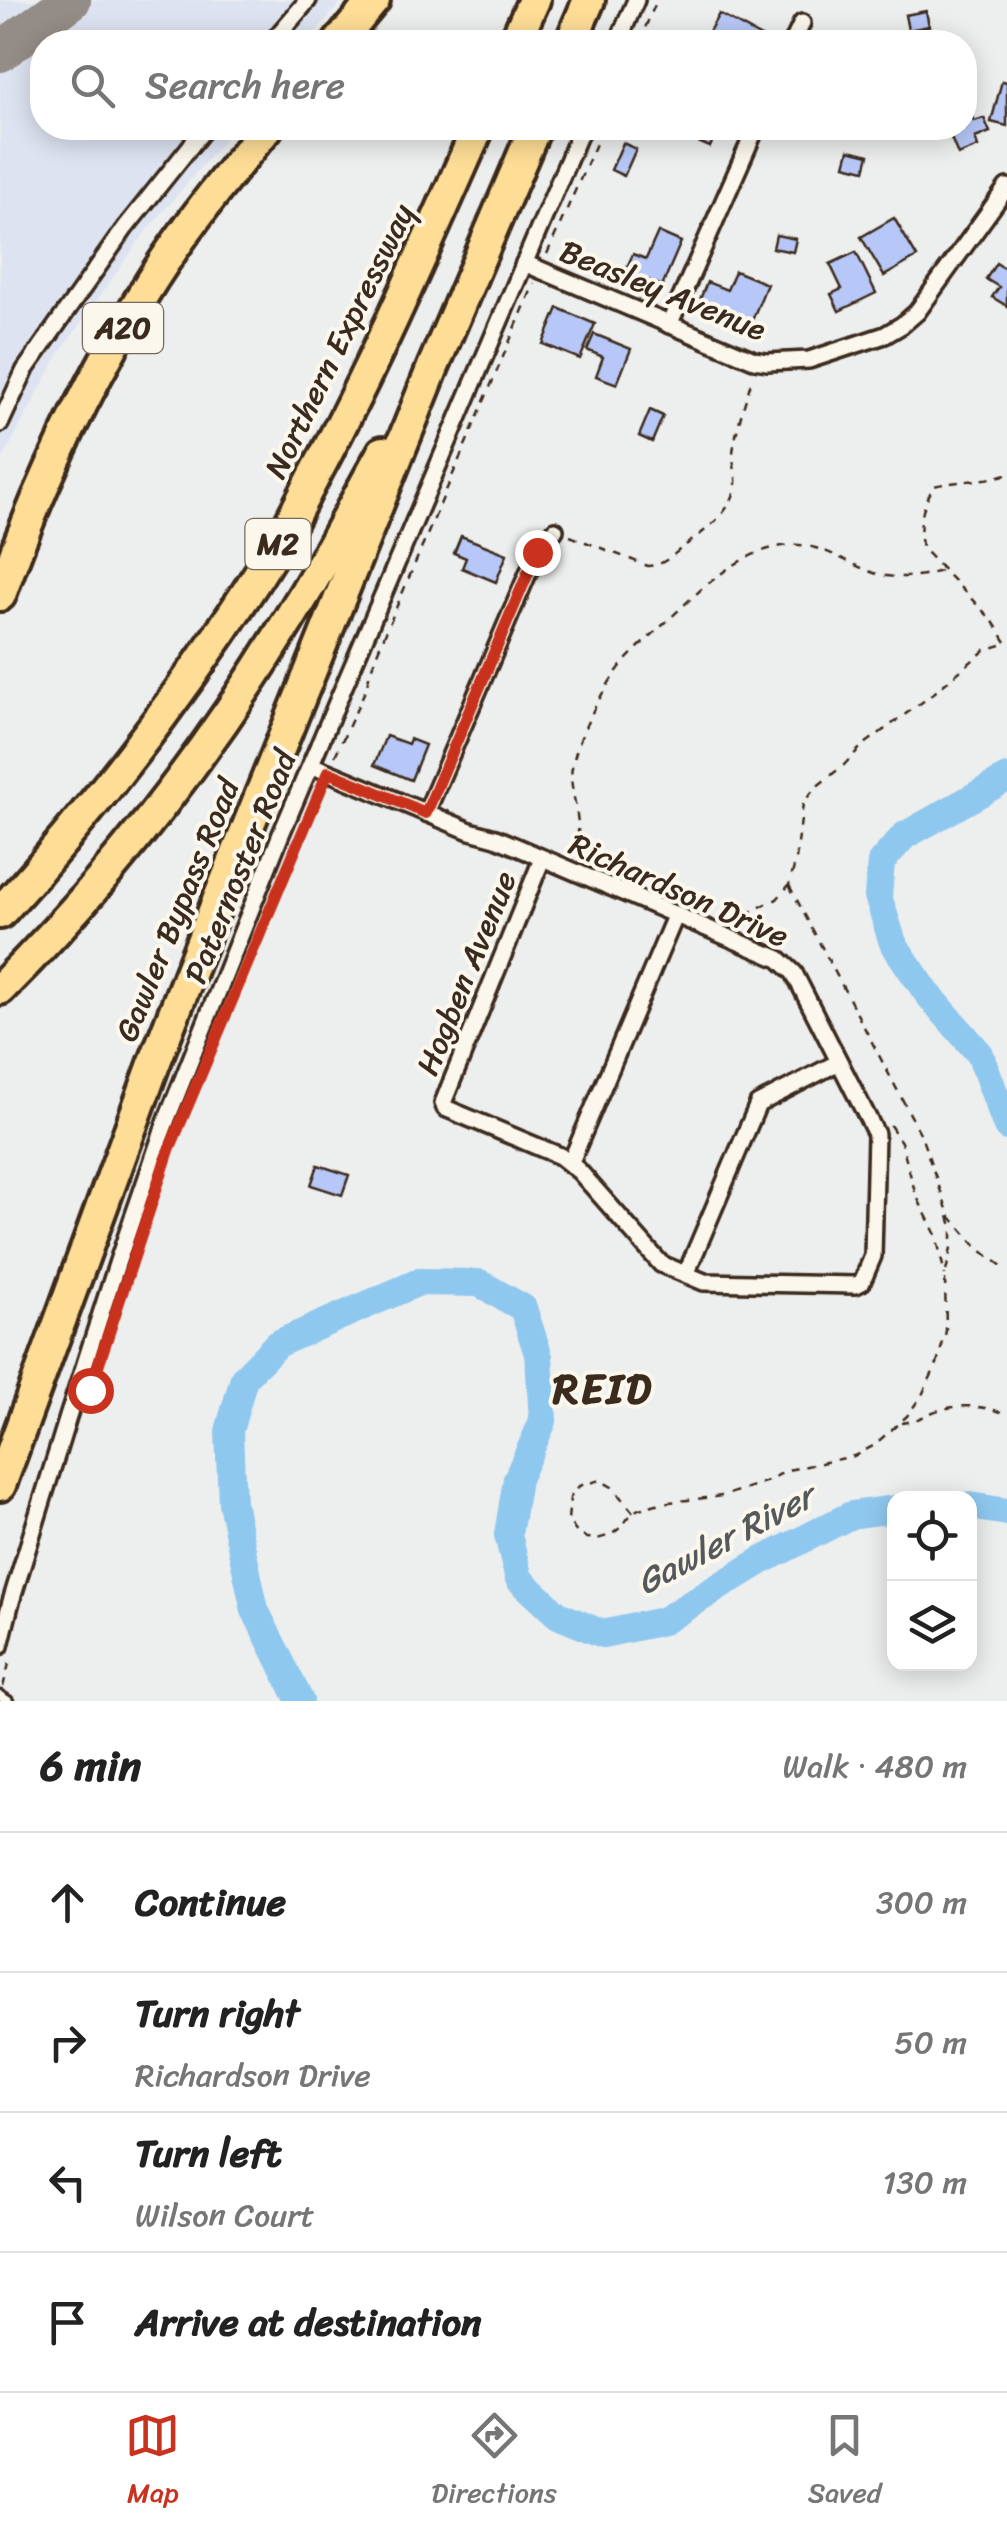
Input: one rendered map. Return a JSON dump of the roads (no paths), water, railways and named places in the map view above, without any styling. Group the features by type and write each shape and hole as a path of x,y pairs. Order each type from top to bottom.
{"highway":[{"path":"348,30 374,0"},
{"path":"521,30 534,0"},
{"path":"576,30 589,0"},
{"name":"A20","path":"0,596 40,492 108,354 180,238 257,140"},
{"name":"Northern Expressway","path":"0,913 64,842 132,755 203,659 279,542 356,400 473,140"},
{"path":"433,368 530,140"},
{"name":"M2","path":"0,989 79,904 161,805 244,690 304,596 402,416 433,368"},
{"name":"Gawler Bypass Road","path":"0,1484 161,1046 433,368"}],"street":[{"path":"282,30 308,0"},
{"path":"623,30 636,0"},
{"path":"799,30 802,23"},
{"path":"0,424 26,370 125,228 195,140"},
{"name":"Paternoster Road","path":"5,1652 10,1605 167,1119 311,765 532,266 578,140"},
{"path":"669,325 751,140"},
{"name":"Beasley Avenue","path":"532,266 754,360 810,360 902,325 916,312 1007,187"},
{"path":"426,813 537,552 555,530"},
{"name":"Richardson Drive","path":"311,765 676,914 779,959 794,973 876,1134 873,1256 862,1282 856,1285 704,1282 686,1274"},
{"name":"Hogben Avenue","path":"542,859 443,1103 445,1108 560,1156 570,1164"},
{"path":"676,914 570,1164 661,1264 686,1274 758,1104 839,1062"}],"lane":[{"path":"0,1696 8,1701"}],"waterway":[{"name":"Gawler River","path":"1007,778 904,836 881,862 878,896 893,943 927,993 980,1054 1007,1127"},
{"name":"Gawler River","path":"300,1701 255,1610 232,1503 229,1431 244,1378 277,1344 419,1282 479,1283 523,1308 539,1357 543,1421 517,1479 508,1535 519,1579 558,1615 603,1634 663,1621 761,1561 851,1515 887,1510"},
{"name":"Gawler River","path":"977,1507 1007,1512"}],"district":[{"name":"REID","path":"603,1388"}]}
